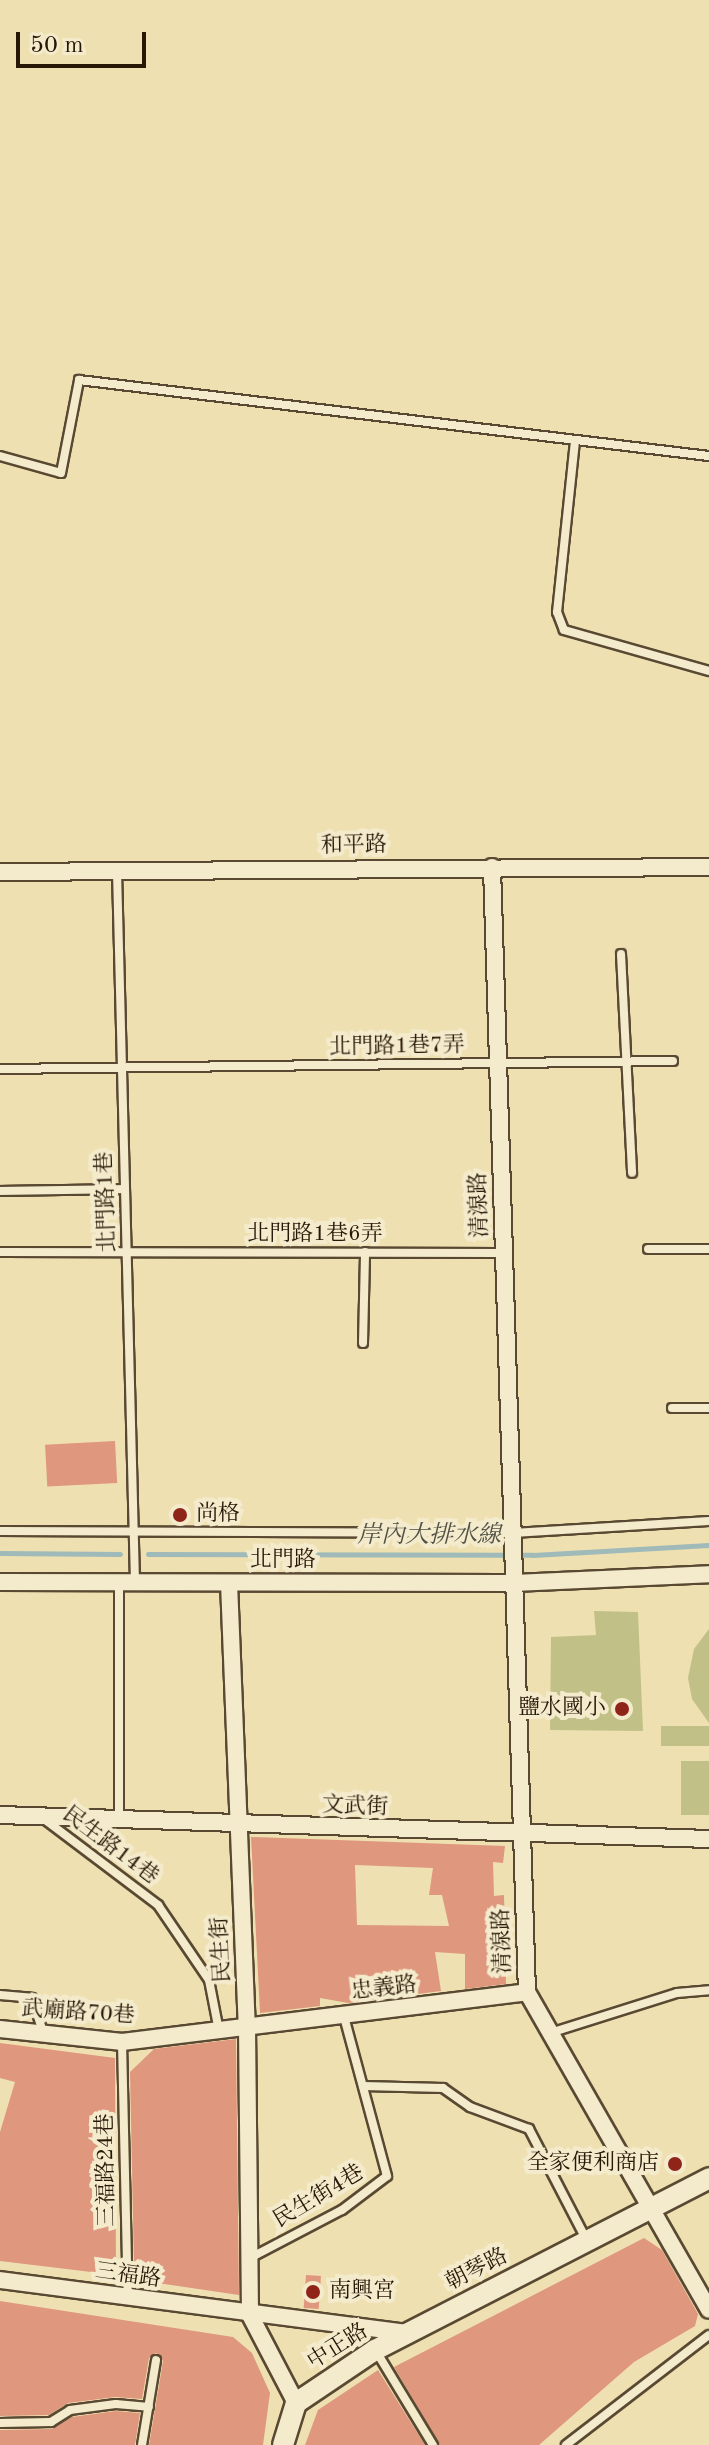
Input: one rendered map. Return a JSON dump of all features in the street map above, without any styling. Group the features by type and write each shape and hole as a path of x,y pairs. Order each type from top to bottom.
{"street":[{"name":"清湶路","path":"492,867 527,1992 709,2310"},
{"name":"和平路","path":"0,872 709,867"},
{"name":"北門路","path":"0,1582 229,1583 709,1574"},
{"name":"民生街","path":"229,1583 247,2027 250,2315"},
{"name":"文武街","path":"0,1815 522,1836 709,1839"},
{"name":"忠義路","path":"247,2027 527,1992"},
{"name":"武廟路70巷","path":"0,2029 122,2042 247,2027"},
{"name":"朝琴路","path":"407,2333 709,2178"},
{"name":"三福路","path":"0,2280 250,2315"},
{"path":"250,2315 407,2333"},
{"name":"中正路","path":"250,2315 296,2403 375,2350 407,2333"},
{"path":"283,2445 296,2403"}],"lane":[{"path":"0,456 61,473 79,380 709,456"},
{"path":"575,441 557,612 564,630 709,671"},
{"name":"北門路1巷","path":"117,871 134,1532 127,1582 119,1820"},
{"path":"621,954 622,1062 632,1173"},
{"name":"北門路1巷7弄","path":"0,1069 673,1061"},
{"path":"0,1191 125,1189"},
{"path":"648,1249 709,1249"},
{"name":"北門路1巷6弄","path":"0,1252 504,1253"},
{"path":"363,1343 365,1252"},
{"path":"672,1408 709,1408"},
{"path":"0,1531 513,1537 709,1521"},
{"name":"民生路14巷","path":"41,1817 158,1905 209,1980 219,2031"},
{"path":"550,2033 677,1993 709,1990"},
{"path":"0,1995 32,1998 44,2034"},
{"name":"民生街4巷","path":"250,2258 342,2210 387,2176 344,2017"},
{"name":"三福路24巷","path":"122,2042 128,2298"},
{"path":"363,2086 443,2088 470,2107 529,2129 587,2241"},
{"path":"566,2445 709,2335"},
{"path":"375,2350 433,2445"},
{"path":"142,2445 156,2360"},
{"path":"0,2423 51,2422 70,2410 116,2404 149,2407"}],"green space":[{"path":"594,1611 638,1612 643,1731 550,1730 551,1637 596,1635"},
{"path":"709,1629 709,1723 692,1699 688,1678 694,1649"},
{"path":"661,1726 709,1726 709,1746 661,1746"},
{"path":"681,1761 709,1761 709,1815 681,1815"}],"building":[{"path":"115,1441 117,1483 47,1487 45,1445"},
{"path":"251,1837 505,1846 503,1863 493,1862 494,1896 504,1895 506,1984 465,1989 465,1954 435,1952 441,1991 348,2003 320,1998 320,2006 260,2013","holes":["355,1865 433,1868 429,1895 442,1895 449,1926 357,1925"]},
{"path":"236,2039 239,2295 144,2281 134,2265 130,2072 154,2049"},
{"path":"0,2043 115,2058 116,2275 0,2261 0,2132 15,2082 0,2078"},
{"path":"644,2238 662,2250 698,2314 695,2326 634,2362 539,2445 440,2445 394,2367"},
{"name":"南興宮","path":"306,2275 321,2276 319,2309 304,2308"},
{"path":"0,2301 233,2337 252,2353 270,2393 263,2445 149,2445 163,2361 156,2353 149,2358 142,2399 115,2397 68,2403 49,2415 0,2416"},
{"path":"378,2370 425,2445 305,2445 318,2410"},
{"path":"116,2411 140,2413 135,2445 0,2445 0,2430 52,2429 72,2417"}],"waterway":[{"name":"岸內大排水線","path":"148,1554 533,1555 709,1545"},
{"name":"岸內大排水線","path":"0,1553 120,1554"}],"place":[{"name":"尚格","path":"180,1515"},
{"name":"鹽水國小","path":"622,1709"},
{"name":"全家便利商店","path":"675,2164"},
{"name":"南興宮","path":"313,2292"}]}
